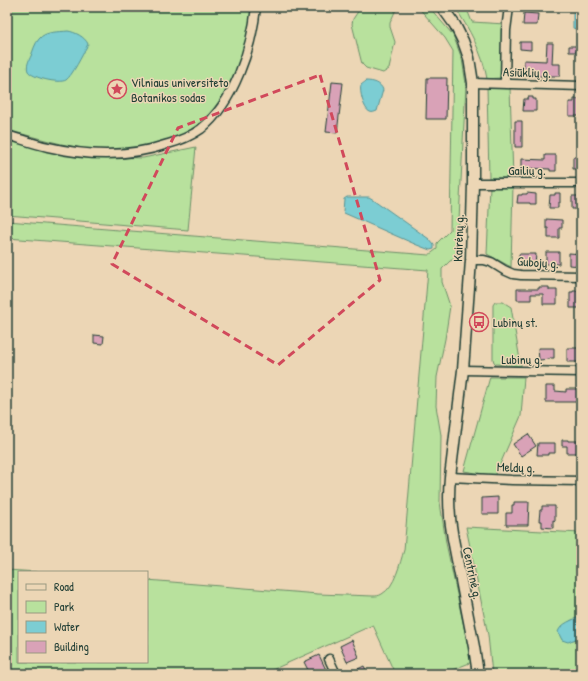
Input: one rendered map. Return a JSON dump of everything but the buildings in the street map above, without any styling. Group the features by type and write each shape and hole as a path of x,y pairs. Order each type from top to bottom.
{"main road":[{"name":"Kairėnų g.","path":"442,7 455,25 463,41 469,58 473,83 471,260 463,370 450,477"},
{"name":"Centrinė g.","path":"450,477 450,522 478,674"}],"street":[{"path":"7,135 49,147 86,153 116,154 143,151 189,136 201,128 215,114 225,101 236,82 243,66 255,21 256,7"},
{"path":"505,84 509,7"},
{"name":"Asiūklių g.","path":"473,83 581,86"},
{"name":"Gailių g.","path":"473,182 581,183"},
{"name":"Gubojų g.","path":"471,260 484,260 491,262 514,274 581,276"},
{"name":"Lubinų g.","path":"463,370 581,372"},
{"name":"Meldų g.","path":"450,477 581,481"},
{"path":"329,659 336,674"}],"highlighted area":[{"path":"320,75 380,280 278,365 112,264 178,128"}],"green space":[{"name":"Vilniaus universiteto Botanikos sodas","path":"7,7 254,7 246,39 235,71 219,101 209,114 197,125 176,138 141,148 109,151 71,146 7,130"},
{"path":"361,7 397,7 390,23 395,42 389,69 383,73 366,68 362,64 352,24 353,19"},
{"path":"418,7 429,7 453,35 462,59 466,84 457,258 450,261 442,269 442,282 450,306 437,377 436,406 441,435 440,502 446,543 472,662 442,674 395,674 373,625 263,674 7,674 7,570 22,571 18,571 18,663 148,663 148,580 318,594 378,596 387,591 394,580 404,550 428,270 7,238 7,221 429,255 437,249 437,243 450,230 453,51 445,38"},
{"path":"455,7 466,7 472,22 505,24 500,78 487,79 479,51"},
{"path":"487,86 510,88 513,178 489,178"},
{"path":"7,138 79,156 143,158 196,147 188,230 7,215"},
{"path":"513,185 511,267 487,254 490,186"},
{"path":"495,302 503,302 511,307 521,366 496,364 494,362 493,305"},
{"path":"490,377 524,377 521,416 495,476 464,471"},
{"path":"466,527 581,533 581,616 570,621 573,640 581,637 581,674 492,674 488,635"}],"water":[{"path":"574,12 581,12 581,31 573,28"},
{"path":"68,31 80,35 88,44 68,78 63,81 52,81 30,74 27,69 28,63 39,39 48,33"},
{"path":"366,81 376,83 383,90 377,111 374,112 368,111 361,96 361,85"},
{"path":"347,197 369,197 429,239 434,245 434,249 430,250 417,245 344,213 344,199"},
{"path":"581,616 581,637 568,642 562,640 558,632 562,626"}],"place":[{"name":"Vilniaus universiteto Botanikos sodas","path":"117,89"},
{"name":"Lubinų st.","path":"479,322"}]}
